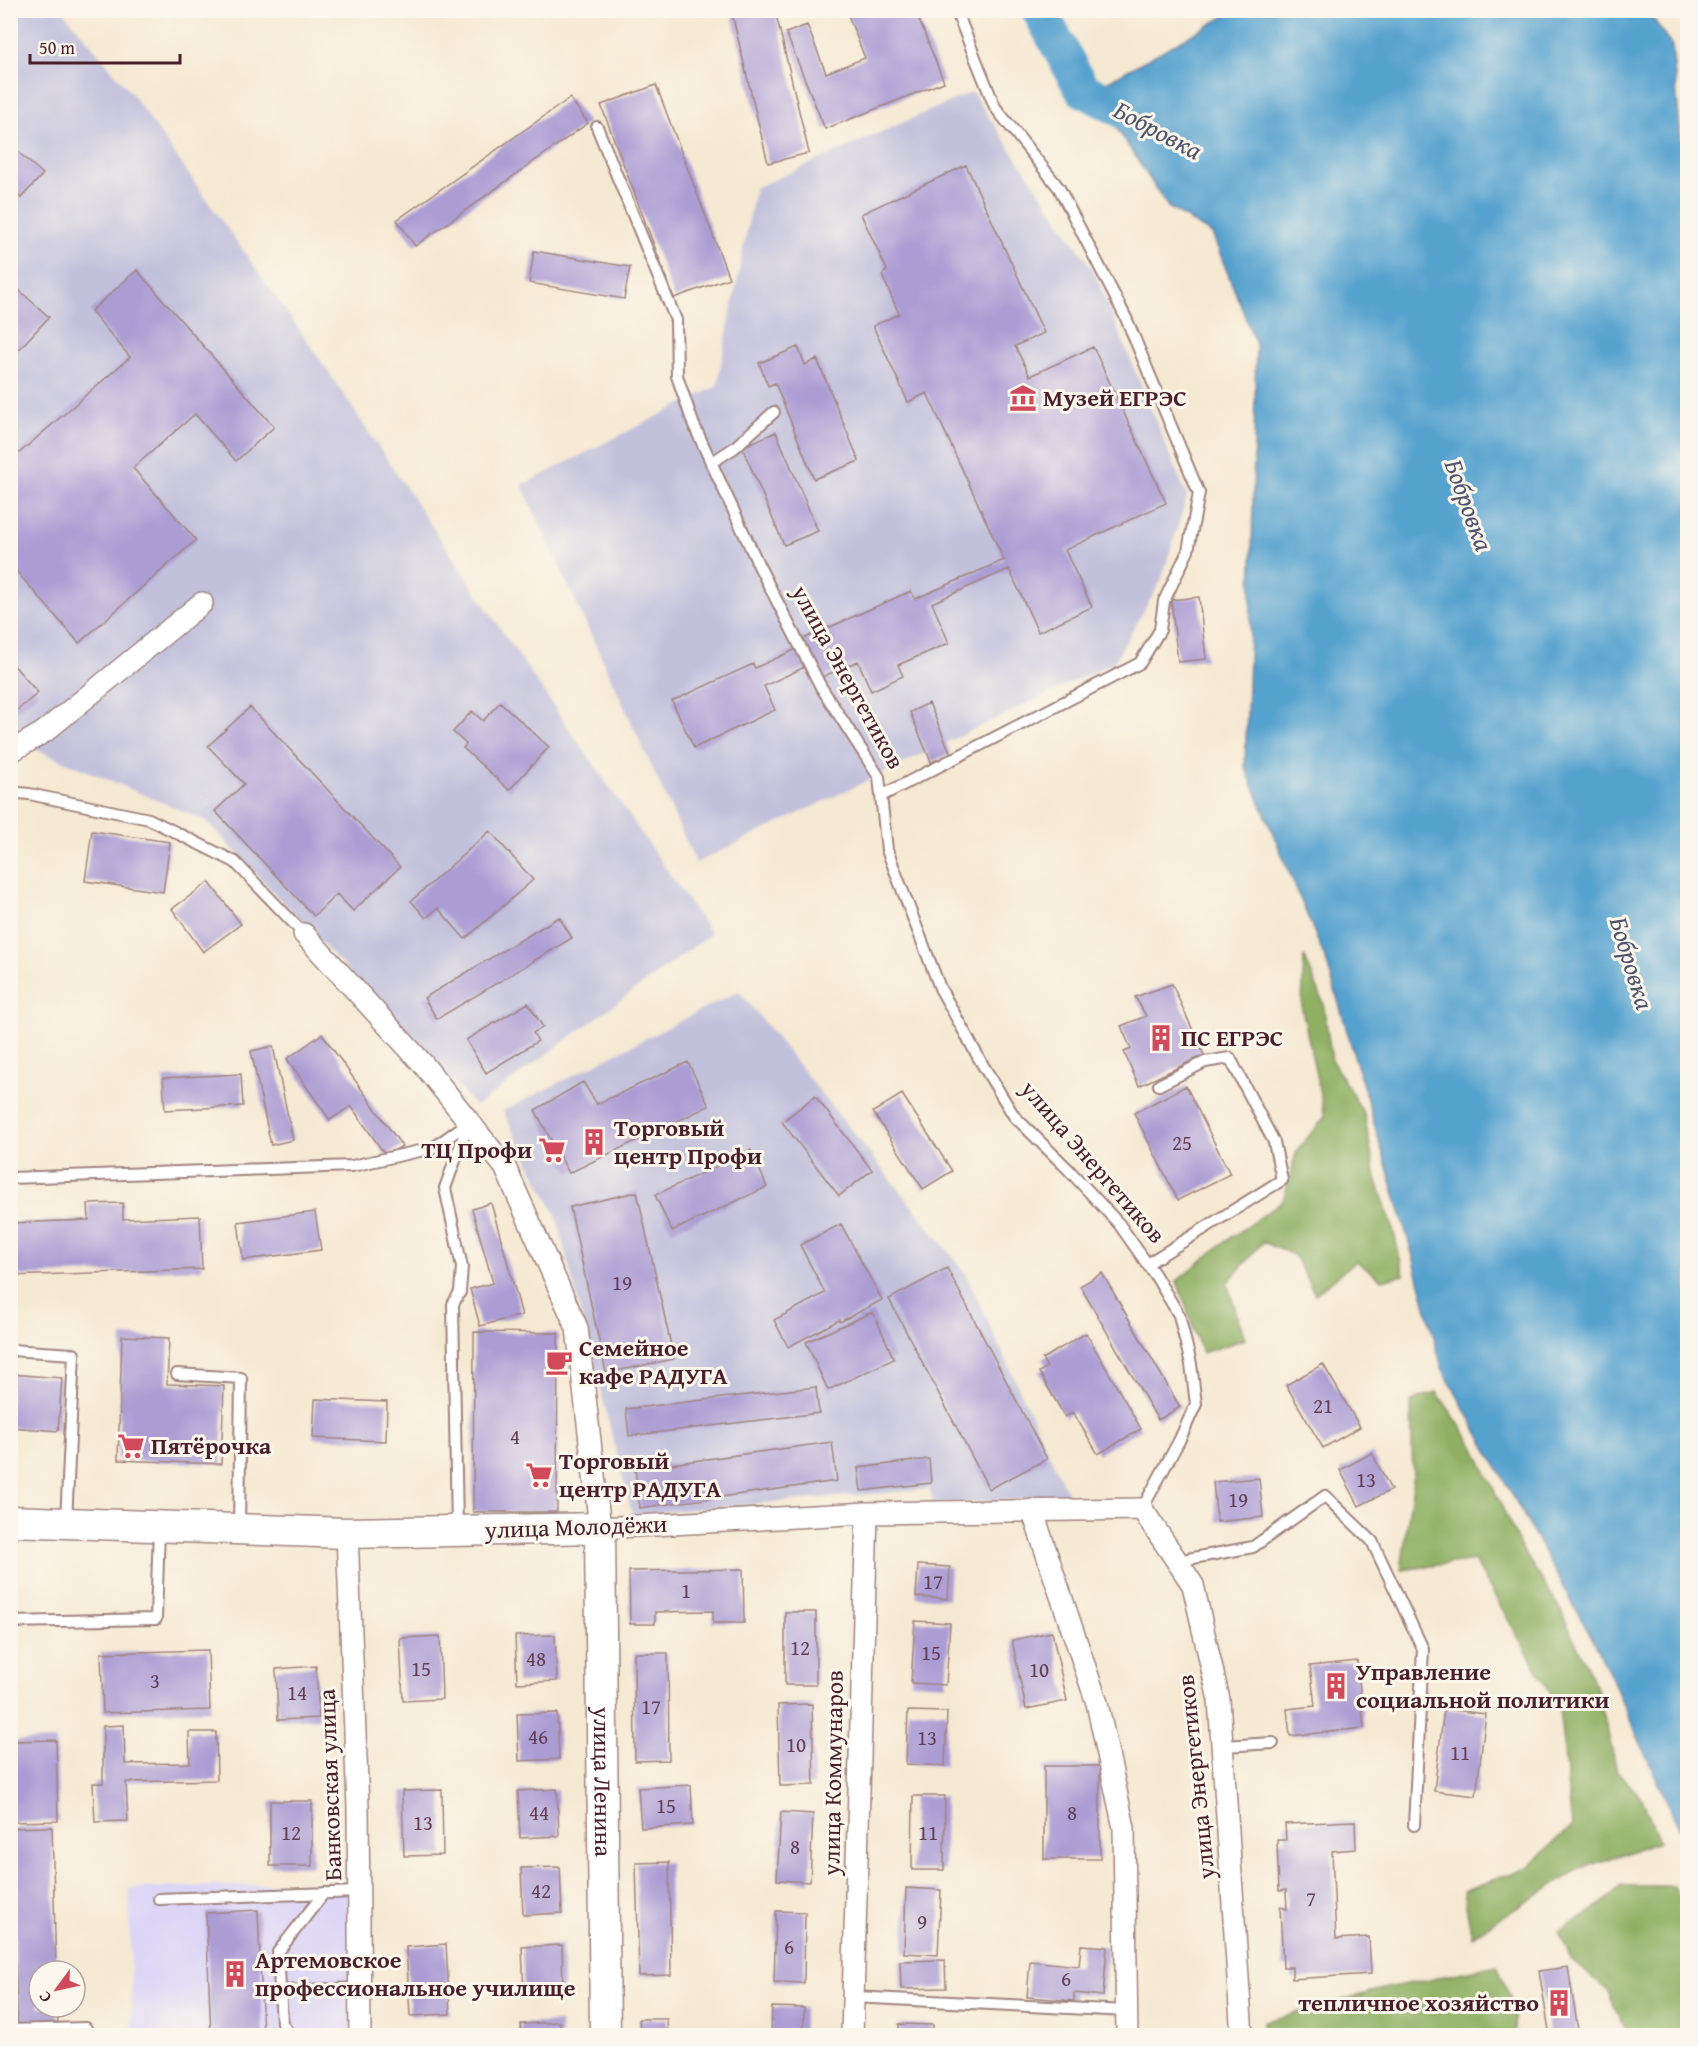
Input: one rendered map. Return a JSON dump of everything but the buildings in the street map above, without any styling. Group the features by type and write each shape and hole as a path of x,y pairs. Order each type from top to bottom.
{"street":[{"path":"10,752 44,732 202,603"},
{"path":"304,934 423,1064 505,1167 577,1328 600,1528"},
{"name":"улица Молодёжи","path":"10,1521 346,1533 600,1528 867,1513 1142,1509"},
{"name":"улица Энергетиков","path":"1142,1509 1193,1585 1219,1700 1224,1746 1242,2036"},
{"path":"1032,1510 1097,1703 1124,1828 1127,2036"},
{"name":"улица Коммунаров","path":"852,2036 867,1513"},
{"name":"улица Ленина","path":"600,1528 605,2036"},
{"name":"Банковская улица","path":"346,1533 358,1807 360,2036"}],"lane":[{"path":"881,796 1140,663 1160,630 1164,601 1188,551 1199,493 1126,318 1059,188 995,107 956,10"},
{"name":"улица Энергетиков","path":"597,127 676,320 677,376 693,423 760,568 821,687 879,777 887,850 940,988 1014,1116 1119,1224 1148,1264 1179,1315 1191,1364 1196,1404 1179,1441 1142,1509"},
{"path":"711,463 734,448 774,412"},
{"path":"10,792 149,819 235,862 304,934"},
{"path":"1148,1264 1282,1180 1274,1142 1230,1058 1205,1062 1159,1085"},
{"path":"10,1179 352,1166 433,1148 469,1122"},
{"path":"457,1531 453,1304 460,1292 462,1267 446,1188 469,1122"},
{"path":"10,1350 74,1354 66,1522"},
{"path":"177,1374 241,1378 239,1529"},
{"path":"1178,1561 1253,1547 1324,1496 1372,1541 1423,1650 1414,1825"},
{"path":"10,1622 156,1619 159,1526"},
{"path":"1224,1746 1273,1743"},
{"path":"159,1899 359,1892"},
{"path":"290,2036 282,2023 278,1952 324,1893"},
{"path":"280,1991 360,1988"},
{"path":"853,1997 1127,2011"},
{"path":"10,2030 86,2028"}],"shaded area":[{"path":"10,11 63,11 129,90 315,352 516,652 711,934 476,1106 206,821 11,739"},
{"path":"972,92 1094,272 1187,496 1161,581 1114,662 696,863 522,485 717,386 755,188"},
{"path":"739,991 965,1272 1069,1497 933,1504 930,1489 632,1514 556,1215 503,1111"},
{"path":"350,1883 353,2035 132,2035 129,1888"}],"green space":[{"path":"1304,955 1323,1002 1332,1061 1364,1114 1376,1179 1392,1225 1404,1275 1382,1280 1356,1261 1315,1294 1294,1255 1263,1242 1227,1283 1245,1339 1202,1353 1177,1281 1222,1244 1283,1201 1297,1150 1325,1117 1302,1009"},
{"path":"1437,1392 1474,1446 1520,1546 1558,1605 1597,1688 1617,1771 1642,1798 1659,1842 1581,1868 1472,1936 1463,1891 1528,1867 1572,1826 1559,1708 1474,1560 1401,1570 1413,1483 1411,1401"},
{"path":"1622,1886 1674,1886 1687,1918 1687,2035 1628,2035 1609,1992 1571,1959 1559,1931 1594,1910"},
{"path":"1497,1965 1514,2008 1516,2035 1264,2035 1263,2022 1382,1989"}],"water":[{"path":"1234,11 1648,11 1672,46 1688,212 1687,1846 1600,1653 1442,1368 1411,1249 1327,963 1245,766 1251,605 1256,344 1212,234 1168,207 1092,90"}],"waterway":[{"name":"Бобровка","path":"1039,10 1082,89 1140,120"}],"place":[{"name":"Музей ЕГРЭС","path":"1023,398"},
{"name":"ПС ЕГРЭС","path":"1161,1038"},
{"name":"Торговый центр Профи","path":"594,1142"},
{"name":"ТЦ Профи","path":"552,1150"},
{"name":"Семейное кафе РАДУГА","path":"559,1362"},
{"name":"Пятёрочка","path":"131,1446"},
{"name":"Торговый центр РАДУГА","path":"539,1475"},
{"name":"Управление социальной политики","path":"1336,1686"},
{"name":"Артемовское профессиональное училище","path":"235,1974"},
{"name":"тепличное хозяйство","path":"1559,2003"}]}
